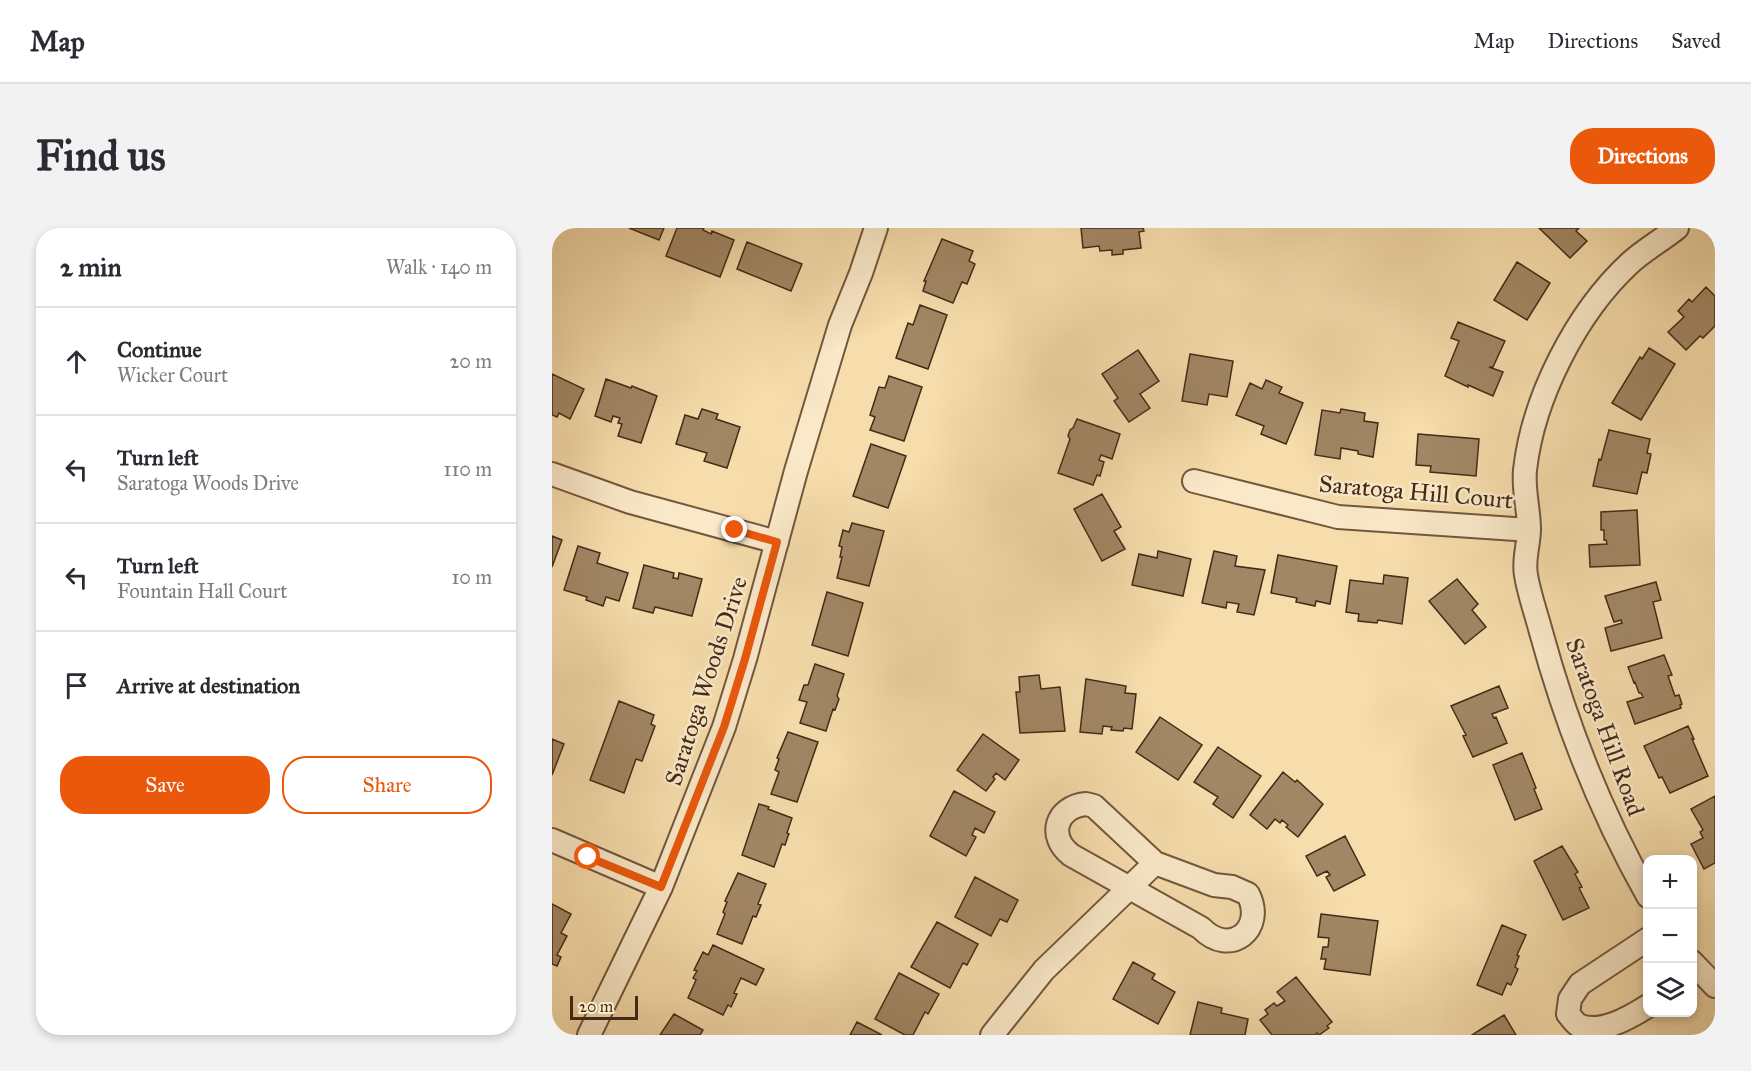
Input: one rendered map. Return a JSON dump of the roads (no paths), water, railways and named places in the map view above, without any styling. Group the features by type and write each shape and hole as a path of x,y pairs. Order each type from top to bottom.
{"street":[{"name":"Saratoga Woods Drive","path":"589,1035 661,887 724,727 745,659 796,471 840,325 861,273 874,228"},
{"name":"Saratoga Hill Road","path":"1643,889 1626,857 1586,768 1556,688 1525,573 1529,530 1525,472 1535,423 1552,377 1574,334 1601,296 1630,263 1677,228"},
{"path":"552,474 630,502 777,542"},
{"name":"Saratoga Hill Court","path":"1194,481 1338,517 1529,530"},
{"path":"1077,805 1094,806 1155,863 1214,885 1232,887 1248,894 1254,913 1246,932 1238,939 1228,942 1209,937 1201,928 1128,888 1064,849 1057,832 1062,815 1077,805"},
{"path":"552,840 661,887"},
{"path":"992,1035 1044,970 1155,863"},
{"path":"1643,942 1580,984 1570,999 1569,1014 1579,1026 1595,1030 1613,1028 1643,1009"}]}
